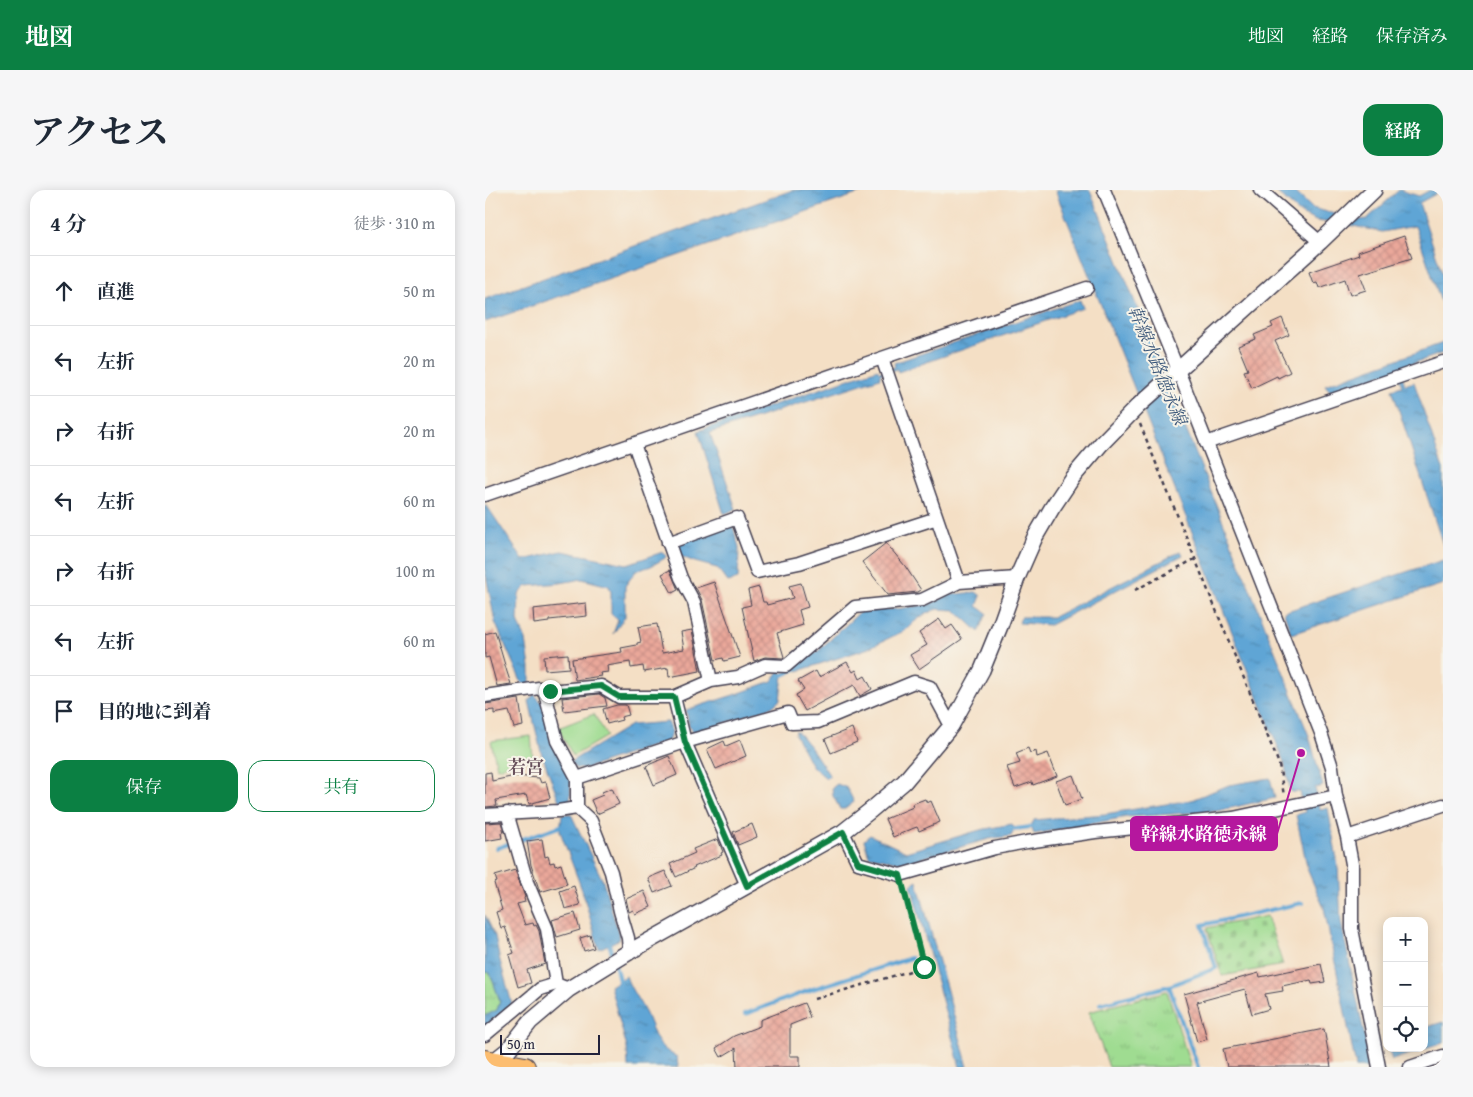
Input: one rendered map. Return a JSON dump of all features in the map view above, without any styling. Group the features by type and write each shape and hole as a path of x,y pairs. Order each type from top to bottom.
{"highway":[{"path":"489,1063 525,1067"}],"street":[{"path":"1104,190 1175,373 1206,442 1321,734 1332,767 1336,796 1353,864 1352,930 1379,1067"},
{"path":"1259,190 1320,242"},
{"path":"485,1035 540,989 563,987 599,970 843,832 904,782 951,726 982,670 1017,578 1035,538 1051,508 1072,478 1101,444 1136,409 1320,242 1374,190"},
{"path":"485,495 883,360 1087,288"},
{"path":"883,360 959,582"},
{"path":"1206,442 1443,362"},
{"path":"634,444 681,578 694,602 711,681"},
{"path":"671,550 737,518 757,572 799,563 937,518"},
{"path":"485,696 522,691 550,691 601,686 619,697 674,697 711,681 738,677 765,665 786,666 855,607 923,600 959,582 1017,578"},
{"path":"576,775 788,713 792,723 818,722 913,682 931,687 951,726"},
{"path":"542,691 557,741 576,775 577,808 591,822 611,872 628,938 629,952"},
{"path":"674,697 685,742 747,886"},
{"path":"843,832 858,863 900,875 995,848 1027,842 1095,832 1233,818 1336,796"},
{"path":"1347,837 1443,805"},
{"path":"485,815 558,811 577,808"},
{"path":"507,813 527,882 547,929 563,987"},
{"path":"489,1063 508,1050 530,1022 563,987"},
{"path":"1410,1067 1443,1056"}],"path":[{"path":"1136,409 1139,423 1279,764 1286,808"},
{"path":"1135,590 1195,559"},
{"path":"814,999 924,967 900,875"}],"green space":[{"path":"594,714 607,736 573,756 558,728"},
{"path":"531,736 533,759 497,768 491,741"},
{"path":"1267,916 1283,965 1222,976 1207,928"},
{"path":"485,972 490,973 500,1001 497,1010 485,1016"},
{"path":"1167,991 1191,1067 1109,1067 1089,1012"}],"water":[{"path":"793,190 869,190 485,322 485,299"},
{"path":"1055,190 1090,190 1309,736 1323,786 1315,788 1320,810 1328,808 1338,866 1341,922 1371,1067 1356,1067 1324,908 1308,871 1296,815 1305,812 1300,792 1291,792 1284,762"},
{"path":"1274,190 1293,190 1312,208 1358,220 1367,219 1399,190 1419,196 1430,190 1443,190 1419,203 1443,276 1443,308 1415,226 1382,232 1316,221 1301,214"},
{"path":"1080,300 1083,308 898,372 897,369 880,374 880,378 710,433 736,509 724,514 698,431 878,369 879,372 895,367 894,363"},
{"path":"1443,343 1443,353 1400,368 1405,385 1414,382 1443,469 1443,545 1392,389 1402,386 1396,370 1331,392 1325,385"},
{"path":"485,506 487,506 523,560 562,551 627,564 663,552 666,555 665,558 651,566 636,571 625,586 625,617 613,634 618,620 611,614 611,592 609,586 582,579 527,586 519,594 518,621 526,640 530,667 530,685 523,686 495,622 485,570"},
{"path":"730,526 733,527 739,547 738,579 728,582 717,568 680,556 677,551 678,544"},
{"path":"1181,551 1183,555 1050,625 1019,623 1021,617 1053,617"},
{"path":"1443,560 1443,584 1291,634 1284,612"},
{"path":"976,592 981,596 977,606 987,613 979,632 955,610 937,609 925,614 906,630 866,649 798,671 794,666 818,651 861,611 897,609 930,604 949,595"},
{"path":"780,670 783,675 780,700 772,707 693,734 689,726 686,710 772,681"},
{"path":"534,694 542,703 571,775 570,803 561,806 541,752 529,701"},
{"path":"668,722 672,732 668,741 584,769 575,768 570,762 631,725"},
{"path":"796,730 830,776 826,778 812,766 795,734"},
{"path":"1270,778 1275,798 1217,811 1127,817 1034,834 1031,827 1034,820 1105,814 1191,800 1229,785"},
{"path":"837,784 847,788 854,802 845,809 840,809 833,796 832,788"},
{"path":"562,814 571,814 603,881 620,939 599,949 582,890 560,831"},
{"path":"1012,824 1015,829 1011,836 989,839 904,863 869,856 864,840 870,835 906,852 980,830"},
{"path":"917,881 968,1067 960,1067 911,885"},
{"path":"485,915 495,936 512,1004 485,1027 485,1016 497,1010 500,1001 490,973 485,972"},
{"path":"626,976 657,1039 669,1053 677,1057 678,1067 628,1067 627,1048 610,986"},
{"path":"1443,1022 1443,1043 1428,1048 1428,1027"},
{"path":"1389,1052 1416,1052 1392,1060"}],"building":[{"path":"1404,236 1412,258 1360,274 1366,290 1350,295 1345,279 1319,288 1317,282 1313,283 1309,272 1359,255 1358,252"},
{"path":"1282,318 1289,335 1275,341 1290,372 1252,388 1244,371 1248,370 1238,346 1256,339 1254,335 1273,327 1271,323"},
{"path":"886,543 905,566 921,590 918,592 888,595 862,562"},
{"path":"670,570 678,590 672,593 662,574"},
{"path":"714,582 740,657 724,661 723,658 715,660 702,600 696,588"},
{"path":"801,583 808,607 799,610 803,625 777,633 784,657 765,657 754,661 742,607 751,605 748,590 759,587 763,602 766,602 767,605 793,598 789,586"},
{"path":"586,603 587,616 549,620 549,622 534,624 533,609"},
{"path":"939,619 946,629 952,625 962,639 919,669 910,655 927,645 919,633"},
{"path":"657,624 662,653 684,649 681,632 692,630 700,671 669,677 668,668 644,672 643,666 631,668 630,662 607,666 608,672 600,673 601,676 575,680 572,659 622,652 621,648 637,645 637,643 641,642 638,627"},
{"path":"495,631 511,684 497,686 489,657 485,658 485,634"},
{"path":"568,654 569,668 545,670 544,656"},
{"path":"847,662 853,672 856,670 860,679 865,676 872,689 860,696 854,685 805,711 796,695 804,690 798,681 816,671 819,677"},
{"path":"599,694 605,698 607,706 564,711 562,698"},
{"path":"519,699 523,726 514,728 509,711 494,714 494,710 485,711 485,704"},
{"path":"617,705 626,705 629,715 621,717 622,720 607,724 603,709"},
{"path":"852,728 857,742 831,753 825,739"},
{"path":"740,740 746,756 716,769 707,749 724,741 726,746"},
{"path":"1028,748 1030,753 1036,751 1037,757 1048,753 1057,776 1033,785 1032,782 1015,788 1007,767 1020,763 1016,753"},
{"path":"669,756 677,775 654,785 646,766"},
{"path":"491,772 492,781 515,776 539,778 541,783 546,782 550,798 529,804 526,795 496,800 497,806 485,807 485,773"},
{"path":"1073,775 1082,799 1065,805 1056,781"},
{"path":"612,788 619,804 597,814 591,800 603,795 602,792"},
{"path":"925,799 927,803 931,801 940,822 919,831 917,827 893,837 885,819 913,807 912,804"},
{"path":"501,822 504,832 501,833 502,838 485,841 485,823"},
{"path":"752,824 757,837 738,845 733,832"},
{"path":"542,839 545,857 548,856 550,863 554,862 555,866 561,864 567,884 540,892 531,865 527,841"},
{"path":"718,839 723,852 721,853 722,855 676,877 670,864 695,853 693,849"},
{"path":"515,870 525,897 525,902 517,904 525,925 533,923 539,931 545,964 527,970 531,983 518,987 509,955 514,953 505,927 501,928 496,912 502,910 494,883 497,882 495,876"},
{"path":"665,871 672,886 654,893 648,878"},
{"path":"574,886 580,905 565,909 560,891"},
{"path":"644,891 651,907 635,914 633,910 629,912 626,899"},
{"path":"575,913 580,930 557,937 552,920"},
{"path":"590,935 594,948 584,951 580,938"},
{"path":"1321,964 1325,982 1312,984 1311,980 1282,986 1283,991 1265,994 1269,1009 1252,1014 1245,989 1197,1002 1207,1039 1197,1042 1184,994 1259,973 1260,977"},
{"path":"804,1003 810,1017 790,1025 790,1056 800,1056 800,1067 737,1067 736,1048 721,1057 716,1048 734,1036 760,1026 760,1020"},
{"path":"1324,1029 1331,1067 1227,1067 1223,1049"}],"waterway":[{"path":"783,675 796,669"},
{"path":"497,848 561,826"},
{"path":"1015,829 1031,827"},
{"path":"1198,1067 1169,986 1216,968 1202,925 1302,903"},
{"path":"608,940 613,957"},
{"path":"745,1014 813,989 911,958"},
{"path":"615,964 620,984"},
{"path":"1100,1004 1169,986"}],"place":[{"name":"幹線水路徳永線","path":"1301,753"}],"district":[{"name":"若宮","path":"526,766"}],"route":[{"path":"550,691 601,686 619,697 674,697 685,742 747,886 843,832 858,863 900,875 924,967"}]}
